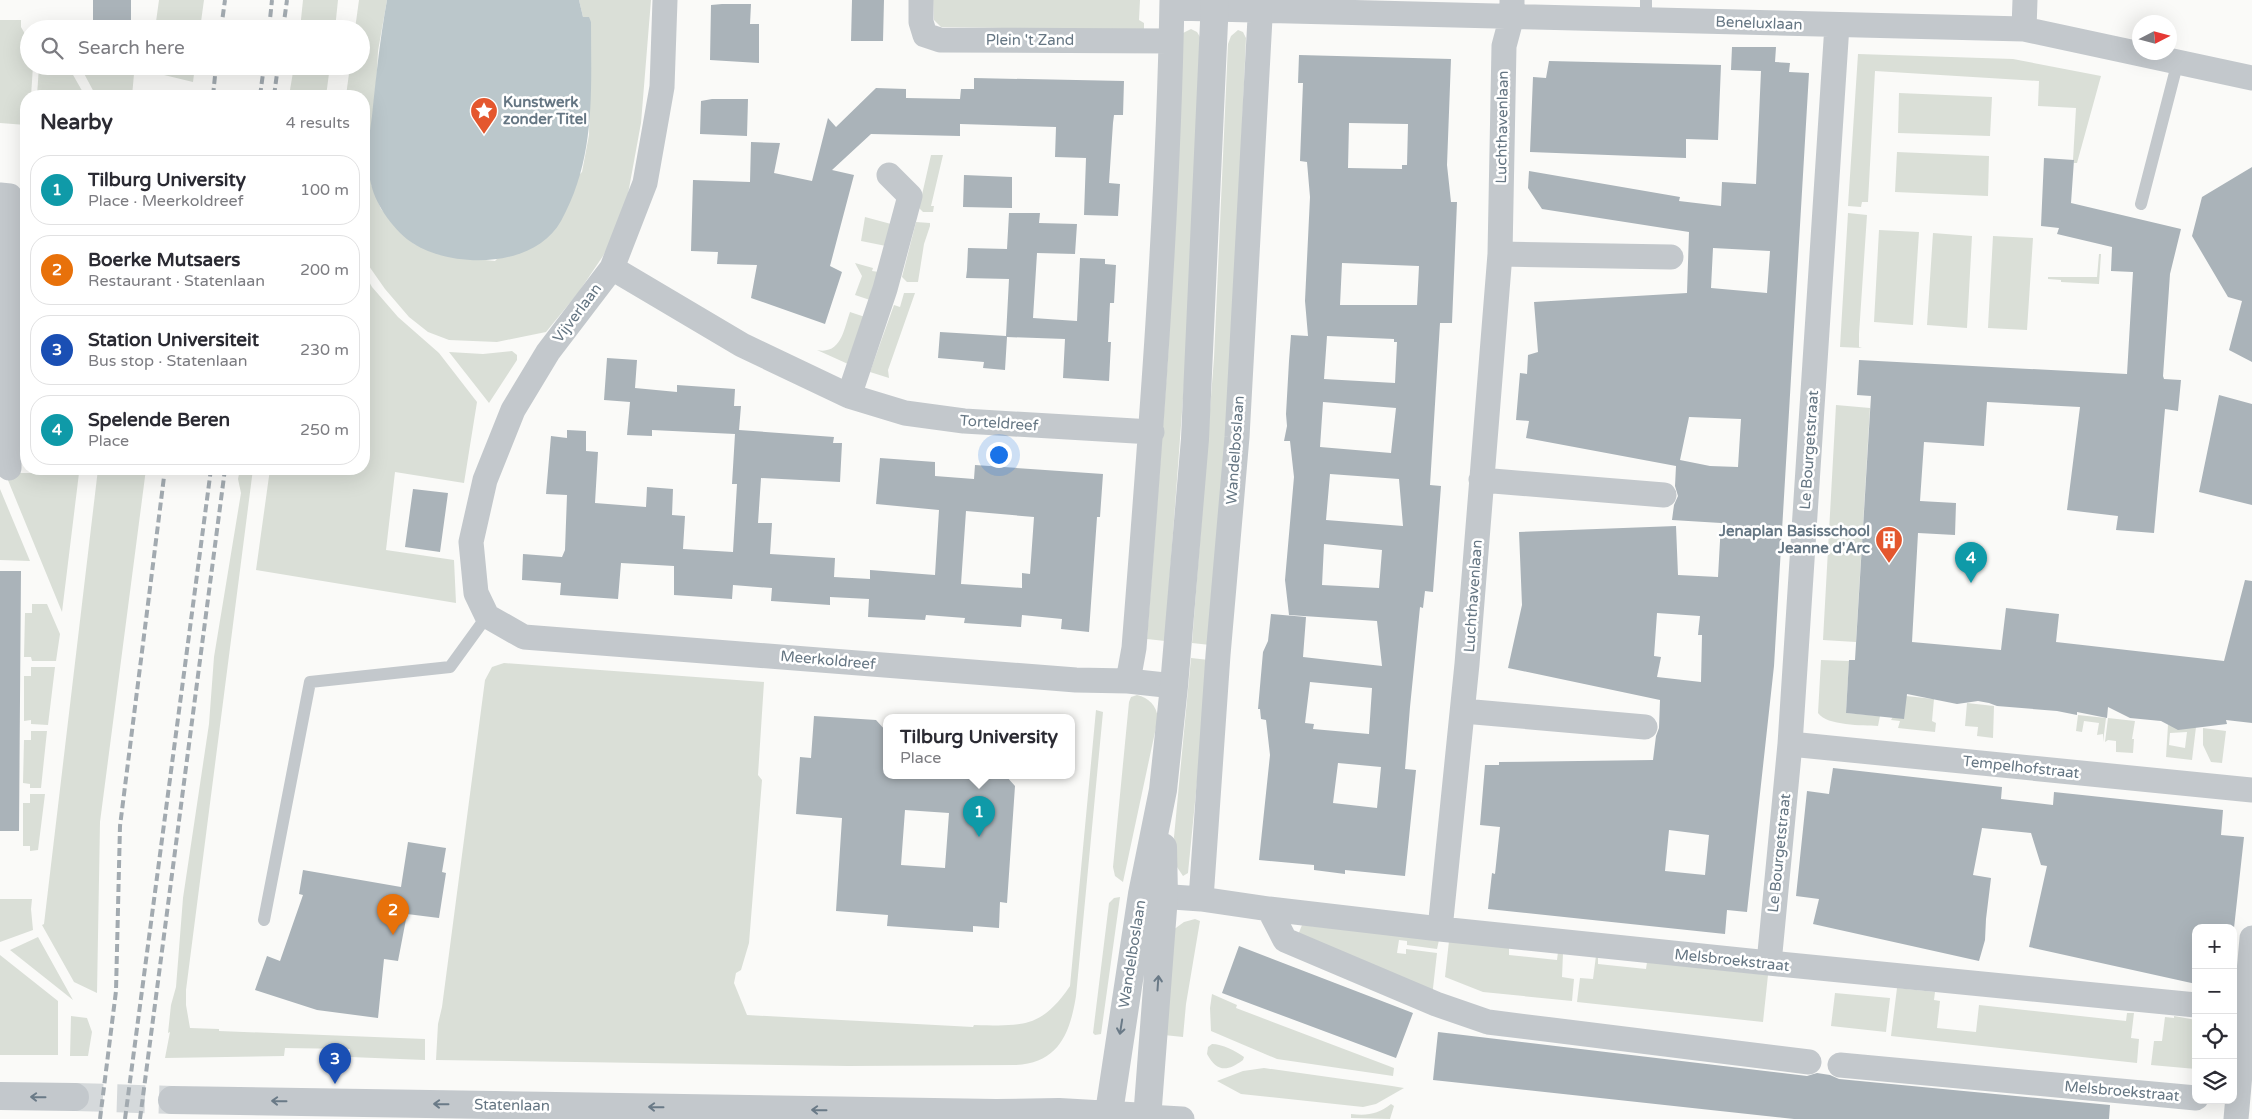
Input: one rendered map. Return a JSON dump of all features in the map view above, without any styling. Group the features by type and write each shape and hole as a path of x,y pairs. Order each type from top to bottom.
{"street":[{"name":"Vijverlaan","path":"487,616 476,593 471,542 485,480 513,410 548,352 612,268 645,183 662,87 664,0"},
{"name":"Plein 't Zand","path":"921,0 921,22 925,35 940,40 1171,41"},
{"path":"2024,29 2025,0"},
{"path":"1128,680 1134,648 1152,432 1166,182 1172,4"},
{"name":"Beneluxlaan","path":"1172,4 1646,10 1837,25 2024,29 2252,78"},
{"name":"Wandelboslaan","path":"1147,1118 1152,895 1174,686 1195,439 1215,5"},
{"name":"Wandelboslaan","path":"1201,899 1218,655 1237,437 1261,5"},
{"name":"Luchthavenlaan","path":"1440,929 1463,711 1500,254 1504,46 1512,8"},
{"name":"Le Bourgetstraat","path":"1768,964 1790,744 1837,25"},
{"path":"849,396 885,289 910,196 889,175"},
{"path":"0,195 10,196 3,414 9,468"},
{"path":"1500,254 1671,258"},
{"name":"Torteldreef","path":"612,268 742,345 849,396 904,413 964,421 1152,432"},
{"path":"1481,480 1664,495"},
{"name":"Meerkoldreef","path":"487,616 524,637 1076,680 1128,680 1174,686"},
{"path":"1463,711 1645,727"},
{"name":"Tempelhofstraat","path":"1790,744 2252,790"},
{"name":"Wandelboslaan","path":"1109,1117 1152,895"},
{"name":"Melsbroekstraat","path":"1152,895 1201,899 1440,929 1768,964 2192,1005"},
{"path":"1269,909 1285,940 1436,1004 1488,1022 1809,1062"},
{"path":"2235,1106 2243,1010 2252,938"},
{"name":"Melsbroekstraat","path":"1840,1065 2192,1098"},
{"path":"0,1096 75,1097"},
{"name":"Statenlaan","path":"172,1100 996,1113 1059,1112 1109,1117 1182,1119"}],"lane":[{"path":"2141,204 2178,61"},
{"path":"264,920 310,682 450,667 487,616"}],"shaded area":[{"path":"159,0 204,0 201,20 156,20"},
{"path":"303,0 338,0 336,20 301,20"},
{"path":"359,0 387,0 378,51 371,184 381,209 414,244 445,256 495,261 582,172 589,135 591,22 583,17 579,0 651,0 641,123 628,194 613,237 603,256 578,293 546,332 497,342 449,340 428,332 409,317 370,268 370,90 347,90 349,75 370,75 370,20 356,20"},
{"path":"387,0 579,0 583,17 589,17 591,22 591,99 586,149 572,197 561,221 549,237 533,248 514,256 493,260 472,260 451,258 431,252 414,244 393,226 377,201 370,180 370,132"},
{"path":"933,0 1140,0 1139,20 1144,23 1144,30 941,27 934,20"},
{"path":"0,20 20,20 20,75 32,75 31,90 20,90 20,125 0,123"},
{"path":"1191,29 1197,32 1200,37 1186,358 1165,641 1147,639 1168,357 1183,33"},
{"path":"1238,30 1243,32 1246,38 1232,360 1210,645 1192,643 1214,358 1228,44 1231,36"},
{"path":"1858,54 2013,59 2101,76 2077,163 2074,163 2073,160 2076,108 2038,106 2039,81 1875,71 1868,202 1862,202 1861,207 1848,206"},
{"path":"38,75 73,75 82,90 37,90"},
{"path":"85,75 134,75 133,90 93,90"},
{"path":"164,75 194,75 193,82"},
{"path":"292,75 329,75 327,90 290,90"},
{"path":"1899,93 1992,97 1990,136 1898,133"},
{"path":"1897,152 1989,156 1988,196 1895,192"},
{"path":"931,155 943,155 931,206 934,206 933,212 923,212 919,208"},
{"path":"1848,213 1867,215 1859,334 1859,347 1862,348 1840,347"},
{"path":"865,217 891,224 886,246 861,241"},
{"path":"916,222 930,223 930,226 924,244 918,282 907,282 902,277"},
{"path":"1879,230 1919,232 1913,325 1874,322"},
{"path":"1933,233 1972,236 1967,328 1927,325"},
{"path":"1993,236 2033,238 2027,330 1988,328"},
{"path":"2099,254 2101,254 2099,284 2061,282 2061,280 2048,279 2048,277 2097,277"},
{"path":"855,263 873,268 872,271 879,272 870,300 855,295 862,276"},
{"path":"370,284 398,317 439,353 477,402 464,483 395,472 386,550 454,560 456,603 256,570 269,475 370,475"},
{"path":"904,293 915,293 888,370 889,378 870,372 894,305 900,307"},
{"path":"850,312 865,317 848,364 817,350 825,351 836,345 843,333"},
{"path":"512,351 517,355 517,360 489,403 449,352 483,354"},
{"path":"1836,405 1870,408 1856,642 1823,640"},
{"path":"5,473 20,473 20,475 79,475 62,612"},
{"path":"97,475 145,475 100,822 97,993 74,982 42,925 44,924"},
{"path":"239,475 252,475 186,990 186,1005 190,1028 219,1029 219,1031 425,1039 425,1060 350,1057 350,1049 285,1048 284,1056 165,1058 170,1032 168,1033 171,1005 176,987 183,898 209,724 214,657 241,493"},
{"path":"0,489 30,561 0,560"},
{"path":"32,604 47,604 60,634 56,661 32,661 31,657 24,657 25,613 32,613"},
{"path":"1191,658 1209,660 1188,873 1183,876 1177,867 1174,837"},
{"path":"1821,660 1849,661 1846,713 1880,716 1878,726 1837,723 1818,713"},
{"path":"504,663 764,682 758,775 762,780 749,943 741,970 736,973 734,983 747,1015 973,1027 974,1025 1005,1025 1029,1022 1039,1018 1049,1010 1070,986 1096,710 1103,712 1076,996 1070,1023 1060,1044 1042,1059 1016,1065 848,1066 436,1060 438,1024 442,1007 485,680 492,667"},
{"path":"31,667 55,667 48,725 31,724 31,720 24,721 24,676 31,676"},
{"path":"1137,695 1151,703 1156,709 1158,718 1123,882 1115,876 1113,867 1129,702 1131,697"},
{"path":"1906,696 1934,699 1932,721 1936,723 1935,732 1898,728 1900,721 1891,720"},
{"path":"1967,703 1994,706 1993,738 1977,736 1978,727 1965,726"},
{"path":"2078,715 2106,718 2103,742 2103,734 2097,735 2099,723 2084,721 2082,732 2076,731"},
{"path":"2108,718 2135,721 2132,739 2134,739 2133,753 2116,752 2116,741 2108,740 2105,742"},
{"path":"2168,725 2196,727 2192,760 2166,757","holes":["2187,732 2185,748 2169,745 2170,733"]},
{"path":"2203,728 2226,731 2222,763 2211,762 2203,745"},
{"path":"31,731 47,731 41,788 30,788 30,784 23,783 24,740 31,740"},
{"path":"30,794 45,794 38,850 30,851 30,846 23,846 23,803 30,803"},
{"path":"1120,897 1101,1034 1095,1035 1093,1033 1109,903 1114,898"},
{"path":"0,899 32,899 33,930 0,942"},
{"path":"1195,919 1200,921 1186,1004 1183,1037 1164,1035 1173,930 1184,922"},
{"path":"1302,925 1439,940 1437,949 1407,945 1407,941 1399,940 1397,953 1406,954 1406,949 1437,953 1432,997 1298,935"},
{"path":"38,937 73,1000 10,950"},
{"path":"1449,941 1509,947 1509,955 1557,960 1558,952 1563,953 1562,977 1574,979 1572,1001 1483,992 1445,977"},
{"path":"0,955 58,1001 58,1055 0,1055"},
{"path":"1596,956 1598,957 1598,964 1646,969 1647,962 1768,975 1763,1022 1577,1002 1580,978 1593,979"},
{"path":"1897,988 1935,992 1934,1000 1940,1001 1937,1028 1976,1032 1979,1005 2126,1021 2127,1013 2134,1013 2131,1038 2139,1039 2137,1063 1891,1036"},
{"path":"1835,993 1890,998 1886,1032 1831,1026"},
{"path":"1212,994 1237,1005 1236,1008 1394,1068 1393,1076 1277,1059 1211,1031 1210,1008"},
{"path":"71,1016 87,1018 92,1032 88,1056 70,1056"},
{"path":"2174,1016 2192,1019 2192,1069 2151,1065 2154,1041 2162,1041 2165,1017 2174,1018"},
{"path":"1212,1044 1233,1050 1244,1057 1243,1060 1232,1067 1219,1067 1207,1054 1208,1047"},
{"path":"1264,1068 1404,1088 1376,1104 1363,1107 1241,1094 1217,1081 1243,1071"},
{"path":"1391,1104 1394,1106 1390,1119 1351,1118 1351,1114 1372,1114"}],"building":[{"path":"93,0 131,0 131,20 93,20"},
{"path":"852,0 884,0 883,41 851,41"},
{"path":"751,4 750,24 759,24 759,63 710,60 711,5"},
{"path":"1732,47 1776,47 1775,62 1790,63 1789,72 1809,73 1774,666 1747,912 1727,910 1725,934 1488,909 1492,873 1495,874 1500,827 1480,825 1485,765 1499,765 1499,762 1653,760 1659,728 1660,700 1508,668 1522,605 1519,532 1676,526 1678,575 1718,577 1721,523 1672,520 1674,505 1678,496 1675,486 1676,466 1526,438 1529,421 1516,420 1520,373 1527,374 1528,355 1538,352 1534,302 1687,293 1689,232 1542,209 1528,188 1529,171 1680,197 1679,201 1721,206 1722,182 1756,184 1761,71 1731,70","holes":["1713,248 1770,251 1767,293 1711,288","1689,417 1741,419 1738,467 1710,466 1680,460","1657,613 1700,616 1698,635 1702,635 1701,682 1657,677 1661,657 1654,656","1669,830 1709,835 1705,875 1665,871"]},
{"path":"1299,55 1451,59 1447,165 1451,202 1457,202 1452,323 1440,323 1430,485 1441,486 1433,592 1425,591 1423,608 1420,607 1410,707 1405,769 1416,770 1405,876 1345,870 1345,874 1314,870 1314,865 1259,860 1270,755 1266,720 1261,719 1260,709 1258,709 1263,652 1268,641 1271,614 1306,617 1303,657 1382,666 1377,621 1289,615 1285,580 1294,477 1290,441 1284,441 1287,426 1289,361 1291,335 1308,336 1305,301 1310,197 1307,162 1300,161 1303,83 1298,83","holes":["1349,123 1408,124 1407,165 1402,165 1402,169 1348,168","1342,263 1419,266 1417,305 1340,305","1327,336 1394,339 1394,342 1397,342 1395,383 1324,379","1323,402 1396,408 1391,453 1320,447","1330,474 1399,479 1403,526 1326,520","1324,544 1382,550 1379,588 1322,585","1310,682 1372,688 1369,734 1313,729 1314,724 1305,723","1338,763 1381,767 1377,808 1333,803"]},
{"path":"1549,61 1721,65 1718,140 1686,139 1686,158 1530,152 1533,77 1546,78"},
{"path":"974,78 1124,81 1123,115 1114,115 1109,183 1120,184 1118,216 1084,215 1086,158 1055,157 1056,127 960,124 960,136 871,134 832,170 854,175 830,266 842,272 825,324 751,298 757,265 717,264 718,252 691,251 693,180 750,182 751,142 780,143 774,173 812,181 828,118 836,127 876,88 906,89 906,98 960,99 961,89 974,89"},
{"path":"712,99 748,99 747,136 700,134 701,101"},
{"path":"2044,158 2074,160 2071,203 2181,229 2170,274 2163,376 2164,379 2181,380 2178,411 2165,409 2154,533 2116,530 2118,516 2067,510 2080,407 1987,402 1984,446 1924,442 1920,501 1956,503 1955,535 1918,533 1912,642 2001,650 2006,608 2059,614 2056,642 2224,661 2245,580 2252,581 2252,723 2226,720 2227,724 2178,730 2161,721 2130,718 2108,707 2107,718 2077,712 2077,715 2057,711 1997,706 1978,701 1957,704 1907,694 1904,719 1846,713 1849,660 1855,660 1871,396 1857,395 1859,360 2127,374 2133,272 2111,271 2112,247 2057,234 2059,228 2041,226"},
{"path":"2252,167 2252,362 2229,350 2242,301 2228,297 2192,236 2202,197"},
{"path":"964,175 1012,177 1012,208 963,207"},
{"path":"1009,213 1040,213 1039,223 1077,224 1075,254 1037,253 1033,318 1077,321 1080,258 1105,259 1105,264 1116,265 1114,303 1110,303 1109,381 1063,378 1065,339 1007,337 1005,370 983,368 984,362 938,358 940,332 1006,336 1009,279 966,278 968,248 1007,249"},
{"path":"607,358 637,360 635,388 677,392 677,385 735,389 734,406 741,406 739,430 834,437 833,443 842,443 840,482 761,478 758,523 772,523 770,554 835,558 834,577 870,579 870,570 935,575 939,510 876,504 880,458 935,462 935,476 974,479 975,465 1103,474 1100,517 1097,517 1089,632 1061,629 1062,619 1022,615 1021,627 964,623 965,618 926,615 925,620 868,617 869,599 830,597 830,605 771,601 772,588 733,585 732,599 674,595 674,566 621,563 618,599 560,595 561,583 522,580 523,554 562,557 565,550 567,495 546,494 551,436 567,438 567,430 586,431 586,451 598,452 595,503 646,507 647,487 673,489 672,515 685,516 683,549 733,552 737,484 732,484 735,434 652,430 652,436 627,435 630,402 604,400","holes":["966,511 1034,517 1030,574 1022,573 1022,588 961,584"]},
{"path":"2219,395 2252,404 2252,505 2199,492"},
{"path":"413,489 448,493 440,552 405,547"},
{"path":"0,571 21,571 19,831 0,831"},
{"path":"814,716 876,720 883,728 883,779 1009,779 1015,786 1007,903 1000,902 999,928 973,926 973,932 887,926 888,915 836,911 842,818 796,814 800,757 811,758","holes":["905,810 949,813 945,868 901,865"]},
{"path":"1833,768 2002,787 2001,799 2053,805 2054,792 2223,810 2221,835 2244,837 2234,924 2192,924 2192,983 2029,947 2047,866 2041,865 2031,833 1982,828 1973,875 1991,878 1985,940 1979,961 1813,924 1819,899 1796,896 1807,791 1829,794"},
{"path":"408,842 446,848 442,872 446,873 439,918 407,914 398,961 384,959 378,1018 317,1010 255,990 267,956 280,961 303,895 299,894 303,870 401,887"},
{"path":"1239,946 1413,1013 1396,1058 1222,993"},
{"path":"1438,1032 1807,1076 1817,1073 1839,1079 2110,1105 2109,1119 1794,1119 1433,1080"}],"tunnel":[{"path":"75,1097 172,1100"}],"railway":[{"path":"222,20 225,0"},
{"path":"270,20 272,0"},
{"path":"284,20 287,0"},
{"path":"214,90 215,75"},
{"path":"261,90 263,75"},
{"path":"275,90 277,75"},
{"path":"100,1119 116,991 120,826 164,475"},
{"path":"125,1119 210,475"},
{"path":"140,1119 224,475"}],"place":[{"name":"Kunstwerk zonder Titel","path":"484,135"},
{"name":"Jenaplan Basisschool Jeanne d'Arc","path":"1889,564"},
{"name":"Spelende Beren","path":"1971,583"},
{"name":"Tilburg University","path":"979,837"},
{"name":"Boerke Mutsaers","path":"393,935"},
{"name":"Station Universiteit","path":"335,1084"}]}
